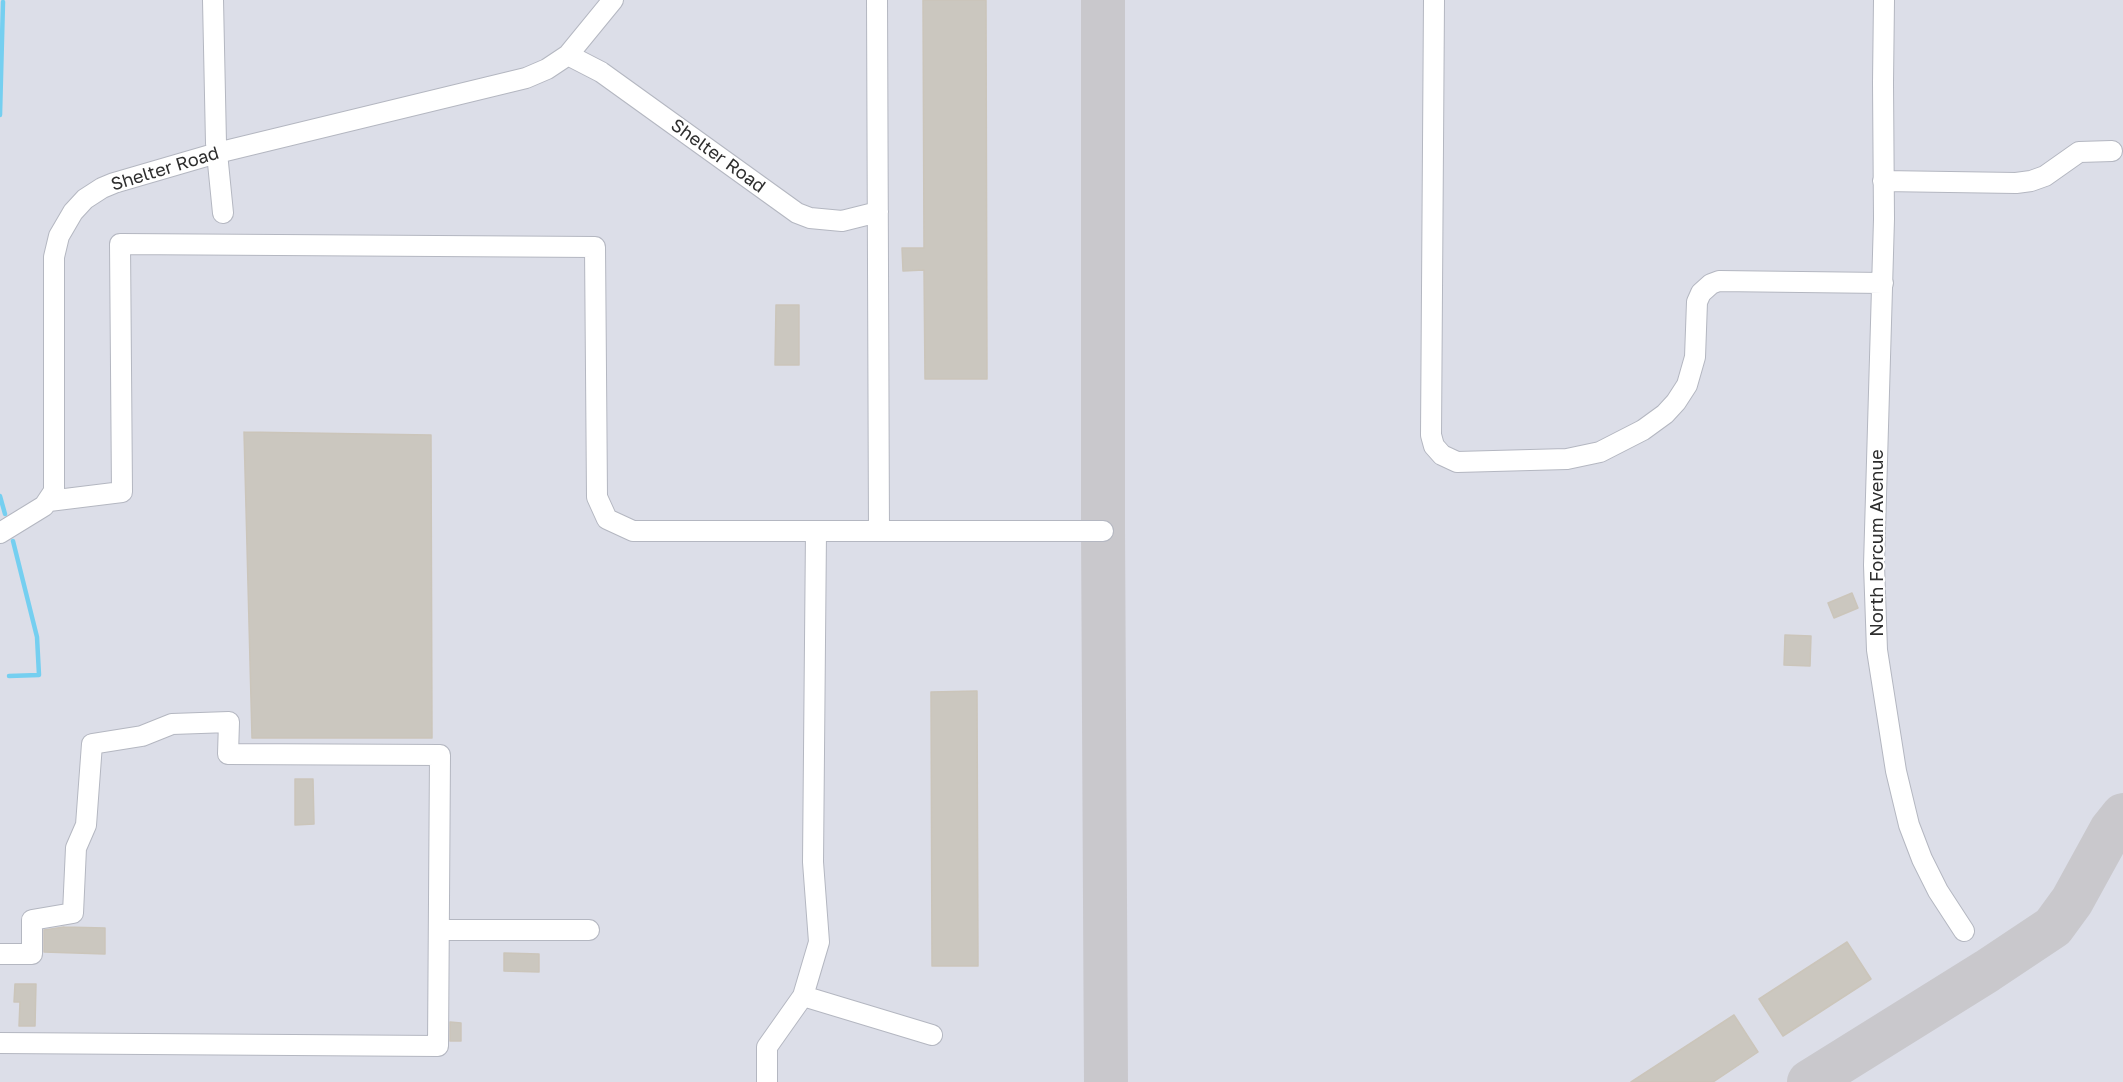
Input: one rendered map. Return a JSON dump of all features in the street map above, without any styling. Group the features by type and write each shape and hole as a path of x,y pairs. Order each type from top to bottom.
{"lane":[{"path":"213,0 216,143 223,213"},
{"name":"Shelter Road","path":"49,501 54,491 54,257 59,236 73,212 85,199 102,188 178,163 526,78 547,69 567,55 613,0"},
{"path":"877,0 879,531"},
{"path":"1434,0 1431,435 1434,446 1449,459 1457,462 1582,457 1619,444 1643,430 1665,414 1687,385 1695,357 1697,302 1701,293 1711,284 1719,281 1883,283"},
{"name":"North Forcum Avenue","path":"1884,0 1883,283 1874,565 1877,650 1896,771 1909,825 1938,891 1964,931"},
{"name":"Shelter Road","path":"567,55 601,72 797,213 810,218 842,221 878,212"},
{"path":"1883,181 2016,183 2045,176 2079,152 2112,151"},
{"path":"0,532 49,501 122,492 120,244 595,247 597,497 607,519 633,531 1102,531"},
{"path":"767,1082 767,1047 803,996 819,942 813,862 816,531"},
{"path":"0,954 32,954 33,920 73,913 76,848 86,825 92,744 142,736 172,724 229,722 228,754 440,755 438,1046 0,1044"},
{"path":"439,930 589,930"},
{"path":"803,996 932,1035"}],"shaded area":[{"path":"0,0 2123,0 2123,1082 0,1082"}],"building":[{"path":"923,0 986,0 987,379 925,379 924,270 903,271 902,248 924,248"},
{"path":"776,305 799,305 799,365 775,365"},
{"path":"244,432 431,435 432,738 252,738"},
{"path":"1852,593 1858,608 1834,618 1828,603"},
{"path":"1785,635 1811,636 1810,666 1784,665"},
{"path":"977,691 978,966 932,966 931,692"},
{"path":"295,779 313,779 314,824 295,825"},
{"path":"64,927 105,928 105,954 44,952 44,930"},
{"path":"1847,942 1871,979 1783,1036 1759,999"},
{"path":"504,953 539,954 539,972 504,971"},
{"path":"15,984 36,984 35,1026 19,1026 20,1002 14,1002"},
{"path":"1734,1015 1758,1052 1713,1082 1631,1082"},
{"path":"450,1022 461,1023 461,1041 450,1041"}],"waterway":[{"path":"0,115 3,2"},
{"path":"0,496 5,514"},
{"path":"9,676 39,675 37,637 13,541"}],"taxiway":[{"path":"1103,0 1106,1082"},
{"path":"1809,1082 2053,927 2072,901 2111,830 2123,815"}]}
